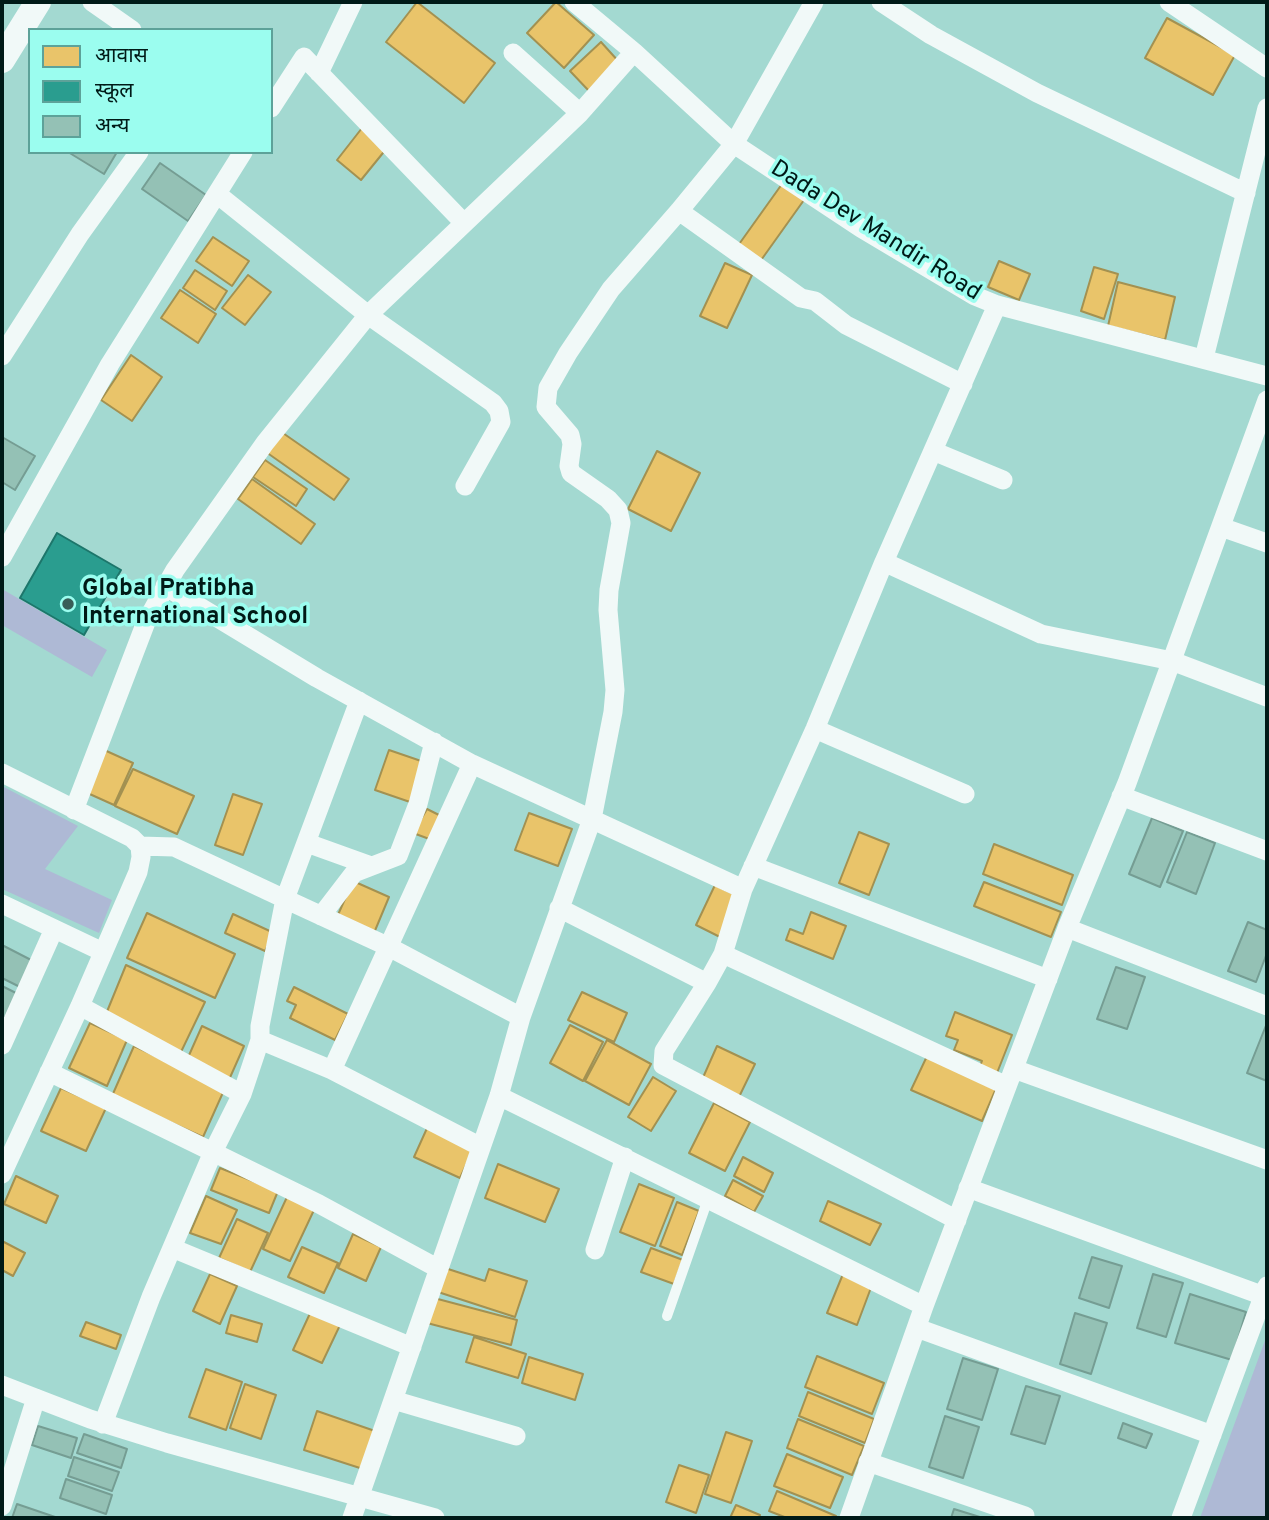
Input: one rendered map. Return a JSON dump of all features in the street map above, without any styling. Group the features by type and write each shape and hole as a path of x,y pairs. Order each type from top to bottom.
{"street":[{"path":"2,60 38,2"},
{"path":"92,2 129,28"},
{"path":"319,73 353,2"},
{"name":"Dada Dev Mandir Road","path":"574,2 634,52 734,144 861,228 975,296 1267,376"},
{"path":"352,1518 499,1096 521,1017 592,819 613,712 615,690 608,610 621,523 618,510 608,499 571,473 570,435 550,415 546,407 548,388 611,289 680,211 734,144 814,2"},
{"path":"881,2 931,35 1037,93 1246,193"},
{"path":"1174,3 1267,68"},
{"path":"75,810 139,638 165,586 265,443 368,315 580,113 634,52"},
{"path":"513,53 580,113"},
{"path":"273,105 304,57 463,222"},
{"path":"1204,358 1267,108"},
{"path":"2,356 80,234 138,154"},
{"path":"2,557 110,365 242,154"},
{"path":"216,194 368,315 494,402 501,422 465,486"},
{"path":"680,211 801,298 815,301 846,325 963,384"},
{"path":"957,1220 663,1065 664,1051 723,954 743,889 815,729 884,562 997,304"},
{"path":"849,1518 968,1188 1121,796 1267,400"},
{"path":"933,451 1003,480"},
{"path":"1221,527 1267,543"},
{"path":"884,562 1041,634 1172,661 1267,697"},
{"path":"165,586 359,701 472,764 743,889"},
{"path":"103,1424 150,1297 213,1152 242,1094 260,1040 260,1026 285,899 359,701"},
{"path":"815,729 965,794"},
{"path":"321,916 354,873 398,856 418,804 434,742"},
{"path":"331,1069 472,764"},
{"path":"2,773 132,838 140,846 141,857 138,872 80,1006 2,1174"},
{"path":"1121,796 1267,851"},
{"path":"307,843 371,866"},
{"path":"140,846 174,846 389,947 521,1017"},
{"path":"753,866 1048,979"},
{"path":"2,904 103,952"},
{"path":"559,908 707,983"},
{"path":"1068,928 1267,1006"},
{"path":"2,1045 54,929"},
{"path":"723,954 1011,1077 1267,1160"},
{"path":"80,1006 242,1094"},
{"path":"260,1040 331,1069 481,1147"},
{"path":"48,1072 319,1205 439,1269"},
{"path":"499,1096 924,1306"},
{"path":"596,1250 625,1157"},
{"path":"968,1188 1265,1291 1181,1518"},
{"path":"172,1248 412,1347"},
{"path":"917,1328 1212,1435"},
{"path":"2,1385 103,1424 359,1499 435,1518"},
{"path":"2,1506 36,1398"},
{"path":"393,1400 516,1436"},
{"path":"868,1462 1027,1518"}],"lane":[{"path":"667,1316 708,1199"}],"shaded area":[{"path":"2,589 107,650 92,677 2,625"},
{"path":"2,786 78,826 45,869 112,900 99,933 2,889"},
{"path":"1267,1335 1267,1518 1200,1518"}],"building: आवास":[{"path":"417,2 495,63 464,103 386,42"},
{"path":"556,2 594,35 564,68 527,33"},
{"path":"1167,18 1235,55 1213,95 1145,58"},
{"path":"601,42 620,63 589,91 570,71"},
{"path":"362,128 387,148 361,180 337,160"},
{"path":"782,184 804,200 759,263 737,247"},
{"path":"213,237 249,261 232,286 196,261"},
{"path":"999,261 1030,274 1019,300 988,287"},
{"path":"725,263 752,275 727,328 700,316"},
{"path":"1094,267 1118,274 1104,319 1081,311"},
{"path":"195,270 227,291 215,310 183,288"},
{"path":"248,275 271,292 245,325 222,308"},
{"path":"1118,282 1175,297 1165,340 1108,326"},
{"path":"180,290 216,314 198,343 161,318"},
{"path":"131,355 162,377 132,421 101,400"},
{"path":"280,431 349,479 334,500 266,452"},
{"path":"657,451 700,473 671,531 628,509"},
{"path":"265,460 307,489 296,506 253,477"},
{"path":"252,479 315,524 301,544 238,499"},
{"path":"102,749 133,763 114,805 83,791"},
{"path":"389,750 424,762 410,802 375,790"},
{"path":"133,769 194,796 177,834 115,806"},
{"path":"233,794 262,804 243,855 215,845"},
{"path":"427,809 441,816 432,840 413,833"},
{"path":"529,813 572,829 558,866 515,850"},
{"path":"859,832 889,844 869,895 839,883"},
{"path":"994,844 1073,875 1062,905 983,874"},
{"path":"353,881 389,897 374,933 337,917"},
{"path":"984,882 1061,912 1051,937 974,906"},
{"path":"715,885 740,897 720,937 696,925"},
{"path":"811,912 846,926 833,959 786,940 790,929 803,934"},
{"path":"147,913 235,954 215,998 127,958"},
{"path":"233,914 274,933 265,951 225,933"},
{"path":"126,965 205,1002 180,1054 106,1014"},
{"path":"294,987 348,1014 335,1040 290,1018 296,1005 287,1001"},
{"path":"582,992 627,1013 614,1042 568,1020"},
{"path":"955,1012 1012,1035 997,1073 980,1066 982,1061 954,1050 958,1040 946,1036"},
{"path":"90,1023 127,1040 107,1086 69,1068"},
{"path":"570,1025 603,1042 583,1081 550,1063"},
{"path":"202,1026 244,1046 228,1082 186,1062"},
{"path":"607,1040 651,1064 629,1105 585,1081"},
{"path":"134,1046 225,1088 203,1137 112,1096"},
{"path":"717,1046 755,1064 738,1099 701,1082"},
{"path":"928,1054 998,1084 982,1121 911,1090"},
{"path":"653,1077 676,1091 651,1131 628,1117"},
{"path":"61,1088 106,1108 86,1151 41,1131"},
{"path":"714,1103 750,1122 725,1171 689,1153"},
{"path":"428,1126 474,1148 460,1178 414,1157"},
{"path":"743,1157 773,1173 764,1192 734,1176"},
{"path":"498,1164 559,1189 545,1222 485,1198"},
{"path":"220,1168 278,1191 269,1213 211,1190"},
{"path":"16,1176 58,1196 46,1223 4,1204"},
{"path":"733,1180 763,1196 754,1212 725,1196"},
{"path":"639,1184 674,1198 655,1246 620,1232"},
{"path":"206,1196 237,1210 221,1244 190,1233"},
{"path":"287,1197 314,1210 290,1261 263,1249"},
{"path":"828,1201 881,1224 870,1245 820,1221"},
{"path":"677,1202 699,1211 682,1255 660,1246"},
{"path":"237,1219 268,1233 250,1272 219,1258"},
{"path":"353,1234 381,1247 366,1281 338,1268"},
{"path":"2,1241 25,1253 13,1276 2,1270"},
{"path":"302,1247 338,1263 324,1293 288,1277"},
{"path":"651,1248 683,1260 674,1284 641,1272"},
{"path":"445,1268 485,1281 489,1269 527,1281 515,1317 438,1292"},
{"path":"210,1274 237,1286 220,1324 193,1311"},
{"path":"843,1274 872,1285 857,1325 827,1313"},
{"path":"434,1298 517,1320 511,1345 427,1323"},
{"path":"312,1309 341,1323 322,1363 293,1350"},
{"path":"231,1315 262,1324 257,1342 226,1333"},
{"path":"86,1322 121,1335 116,1349 80,1336"},
{"path":"474,1337 526,1354 518,1378 466,1362"},
{"path":"817,1356 884,1383 872,1414 805,1387"},
{"path":"529,1357 583,1374 575,1400 522,1383"},
{"path":"206,1369 242,1382 226,1430 189,1417"},
{"path":"245,1384 276,1395 261,1439 230,1428"},
{"path":"808,1392 874,1419 865,1443 799,1416"},
{"path":"317,1411 375,1431 363,1469 304,1450"},
{"path":"798,1419 864,1446 852,1475 787,1448"},
{"path":"726,1432 752,1441 731,1503 705,1494"},
{"path":"787,1454 843,1477 830,1508 774,1486"},
{"path":"679,1465 709,1475 696,1513 666,1502"},
{"path":"777,1491 836,1516 787,1518 769,1511"},
{"path":"736,1505 760,1515 759,1518 730,1518"}],"building: स्कूल":[{"path":"57,533 121,570 84,635 20,598"}],"building: अन्य":[{"path":"71,154 116,154 104,174"},
{"path":"160,163 206,195 188,221 142,189"},
{"path":"2,437 35,456 15,490 2,482"},
{"path":"1152,818 1183,831 1160,887 1129,874"},
{"path":"1187,832 1215,843 1196,894 1167,882"},
{"path":"1248,922 1267,930 1267,953 1256,982 1228,971"},
{"path":"2,945 35,962 22,988 2,978"},
{"path":"1116,967 1145,977 1127,1029 1097,1019"},
{"path":"2,986 20,995 8,1019 2,1016"},
{"path":"1267,1023 1267,1081 1247,1073"},
{"path":"1092,1257 1122,1266 1109,1308 1079,1298"},
{"path":"1153,1274 1183,1283 1166,1337 1137,1328"},
{"path":"1190,1294 1246,1312 1232,1360 1175,1343"},
{"path":"1075,1313 1107,1323 1091,1374 1060,1364"},
{"path":"963,1358 998,1369 982,1420 947,1409"},
{"path":"1026,1386 1060,1396 1045,1444 1011,1434"},
{"path":"945,1416 979,1427 963,1478 929,1467"},
{"path":"1123,1423 1152,1434 1146,1448 1118,1438"},
{"path":"38,1426 77,1438 71,1458 32,1445"},
{"path":"84,1434 127,1449 121,1468 77,1453"},
{"path":"74,1457 119,1472 112,1491 68,1476"},
{"path":"66,1479 112,1495 106,1514 60,1498"},
{"path":"17,1504 58,1518 12,1518"},
{"path":"954,1509 983,1518 951,1518"}],"place":[{"name":"Global Pratibha International School","path":"68,604"}]}
